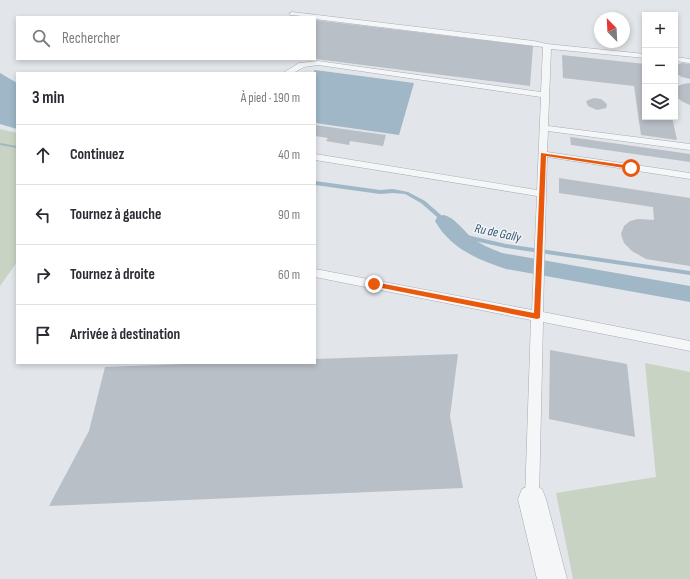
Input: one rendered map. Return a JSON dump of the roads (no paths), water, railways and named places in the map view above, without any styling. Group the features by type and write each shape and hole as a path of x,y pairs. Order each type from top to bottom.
{"street":[{"path":"532,498 552,579"}],"lane":[{"path":"292,14 309,16"},
{"path":"316,17 527,42 547,46 642,56"},
{"path":"532,498 547,46"},
{"path":"678,59 690,61"},
{"path":"289,72 302,65 318,63 545,95"},
{"path":"544,128 690,147"},
{"path":"543,154 690,176"},
{"path":"316,157 542,194"},
{"path":"316,273 690,346"}],"water":[{"path":"315,70 414,83 399,135 316,123 316,72 314,72"},
{"path":"0,73 16,82 16,129 0,124"}],"waterway":[{"name":"Ru de Gally","path":"0,144 16,147"},
{"name":"Ru de Gally","path":"316,183 380,192 393,191 406,193 423,202 455,230 466,237 506,246 690,273"},
{"path":"444,221 459,237 472,247 486,255 506,262 690,294"}]}
